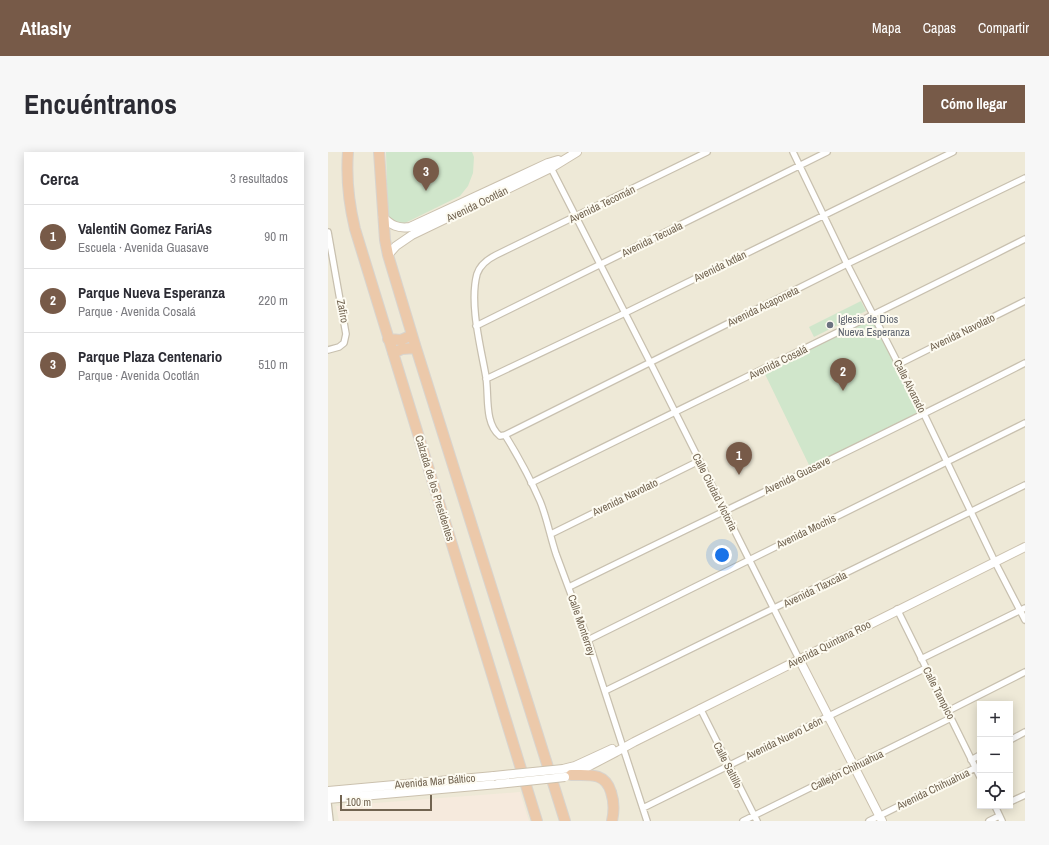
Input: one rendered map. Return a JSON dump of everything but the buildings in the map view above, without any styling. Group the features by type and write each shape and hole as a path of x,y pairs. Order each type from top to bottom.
{"highway":[{"name":"Calzada de los Presidentes","path":"348,152 348,181 352,216 363,255 537,821"},
{"path":"379,152 385,240 388,255 563,816 569,821"},
{"path":"388,339 401,340 412,335"},
{"path":"393,353 402,349 416,348"},
{"path":"566,774 594,776 605,781 609,786 612,796 614,808 612,821"}],"street":[{"name":"Avenida Ocotlán","path":"388,255 396,246 412,235 577,152"},
{"name":"Avenida Tecomán","path":"496,255 707,152"},
{"name":"Calle Alvarado","path":"793,152 847,264 924,414 995,562 1023,610 1025,620"},
{"name":"Avenida Tecuala","path":"476,326 827,152"},
{"name":"Avenida Ixtlán","path":"486,380 953,152"},
{"name":"Avenida Ocotlán","path":"383,217 398,227 410,227 550,165"},
{"name":"Calle Ciudad Victoria","path":"550,165 880,819"},
{"name":"Avenida Acaponeta","path":"504,436 847,264 1025,178"},
{"name":"Zafiro","path":"328,232 346,330 346,339 344,343 328,350"},
{"name":"Avenida Cosalá","path":"531,483 874,316 1025,239"},
{"name":"Calle Monterrey","path":"496,255 483,264 477,273 475,297 476,326 486,380 490,417 495,432 504,436 540,500 555,549 588,640 647,821"},
{"name":"Avenida Navolato","path":"899,364 1025,301"},
{"name":"Avenida Guasave","path":"569,587 724,510 924,414 1025,363"},
{"name":"Avenida Mochis","path":"588,640 1025,423"},
{"name":"Avenida Navolato","path":"551,534 699,461"},
{"name":"Avenida Tlaxcala","path":"605,691 1025,485"},
{"name":"Avenida Quintana Roo","path":"566,774 575,766 634,742 897,609 1025,547"},
{"name":"Calle Tampico","path":"897,609 978,773"},
{"path":"921,659 1023,610"},
{"name":"Avenida Nuevo León","path":"643,808 926,668"},
{"path":"948,711 1025,672"},
{"name":"Calle Saltillo","path":"700,708 755,818"},
{"name":"Callejón Chihuahua","path":"743,821 755,818 854,766 951,718"},
{"path":"1013,738 1025,732"},
{"name":"Avenida Chihuahua","path":"971,760 977,757"},
{"name":"Avenida Chihuahua","path":"869,821 880,819 975,768"},
{"name":"Avenida Mar Báltico","path":"328,792 494,776 566,774"},
{"name":"Avenida Mar Báltico","path":"328,799 498,784 566,774"},
{"path":"1013,800 1025,794"},
{"path":"328,803 330,821"},
{"path":"988,821 1001,818"}],"shaded area":[{"path":"328,152 1025,152 1025,821 328,821"},
{"path":"520,792 529,821 339,821 336,806"}],"green space":[{"path":"386,152 472,152 474,157 473,173 468,186 460,196 403,224 393,222 388,216"},
{"path":"861,301 866,311 814,337 809,327"},
{"path":"873,313 923,413 810,467 762,368"}],"place":[{"name":"Parque Plaza Centenario","path":"426,191"},
{"name":"Iglesia de Dios Nueva Esperanza","path":"830,325"},
{"name":"Parque Nueva Esperanza","path":"843,391"},
{"name":"ValentiN Gomez FariAs","path":"739,475"}]}
